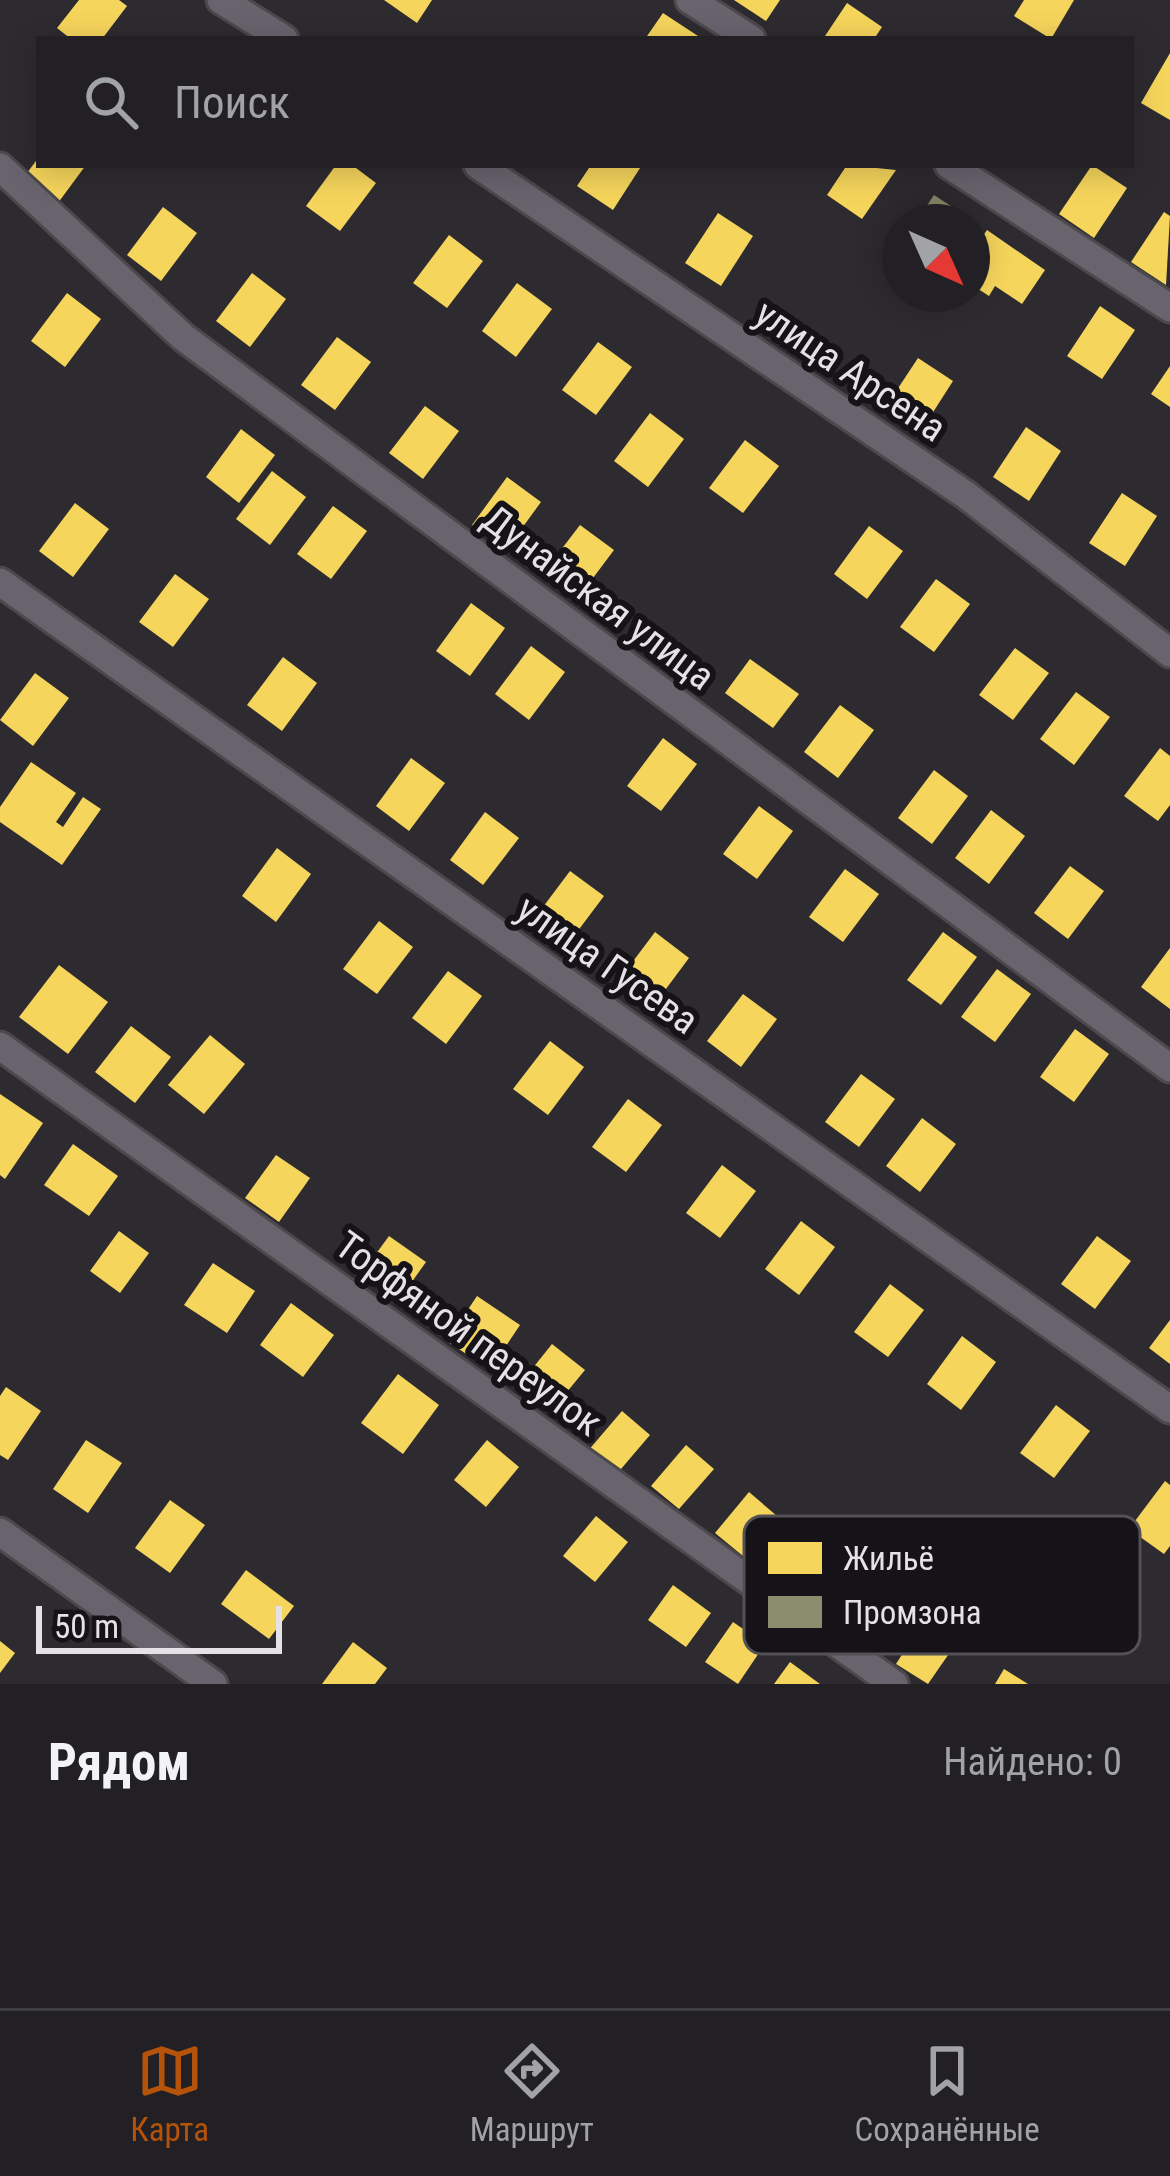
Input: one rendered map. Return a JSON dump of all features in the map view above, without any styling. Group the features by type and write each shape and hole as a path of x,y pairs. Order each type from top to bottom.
{"street":[{"path":"221,0 279,36"},
{"path":"690,0 747,36"},
{"name":"Дунайская улица","path":"0,167 183,337 1170,1068"},
{"name":"улица Арсена","path":"482,168 966,495 1170,653"},
{"path":"954,168 1170,308"},
{"name":"улица Гусева","path":"0,581 1170,1409"},
{"name":"Торфяной переулок","path":"0,1046 744,1578"},
{"path":"0,1532 213,1684"},
{"name":"Торфяной переулок","path":"851,1654 893,1684"}],"building: Жильё":[{"path":"79,0 119,0 127,6 104,36 67,36 57,28"},
{"path":"384,0 432,0 417,23"},
{"path":"734,0 780,0 766,21"},
{"path":"1024,0 1074,0 1053,36 1014,16"},
{"path":"847,3 882,27 876,36 825,36"},
{"path":"663,13 698,36 647,36"},
{"path":"1170,53 1170,120 1141,103"},
{"path":"36,161 36,168 84,168 55,207 21,181"},
{"path":"334,168 356,168 376,183 340,231 306,206"},
{"path":"589,168 640,168 613,210 577,186"},
{"path":"845,168 896,170 862,219 827,195"},
{"path":"1090,168 1127,188 1094,238 1059,214"},
{"path":"163,207 197,233 161,281 127,255"},
{"path":"1164,212 1170,216 1166,285 1131,262"},
{"path":"718,213 753,236 721,286 685,263"},
{"path":"990,232 1045,270 1022,304 995,286 990,294"},
{"path":"449,235 483,261 447,308 413,283"},
{"path":"252,273 286,299 250,347 216,321"},
{"path":"517,283 552,309 516,357 482,331"},
{"path":"67,293 101,319 65,367 31,341"},
{"path":"1100,306 1135,330 1102,379 1067,356"},
{"path":"337,337 371,362 335,410 301,385"},
{"path":"598,342 632,367 596,415 562,390"},
{"path":"918,358 953,381 921,431 885,408"},
{"path":"1170,366 1170,407 1151,394"},
{"path":"425,406 459,431 423,479 389,453"},
{"path":"650,413 684,439 648,487 614,461"},
{"path":"1026,427 1061,451 1029,501 993,477"},
{"path":"241,429 275,455 239,503 206,477"},
{"path":"745,440 779,466 743,513 709,488"},
{"path":"272,471 306,497 270,545 236,519"},
{"path":"507,477 541,502 506,550 472,525"},
{"path":"1122,493 1157,516 1125,566 1089,543"},
{"path":"75,503 109,529 73,577 39,551"},
{"path":"333,506 367,531 331,579 297,554"},
{"path":"580,525 614,550 578,598 544,572"},
{"path":"869,526 903,551 867,599 834,574"},
{"path":"175,574 209,599 173,647 139,622"},
{"path":"936,579 970,604 934,652 900,627"},
{"path":"471,603 505,628 470,676 436,651"},
{"path":"531,646 565,672 529,720 495,694"},
{"path":"1015,648 1049,673 1013,720 979,695"},
{"path":"283,657 317,683 282,731 247,705"},
{"path":"750,659 799,694 773,728 725,693"},
{"path":"35,673 69,698 33,746 0,720"},
{"path":"1076,692 1110,717 1074,765 1040,739"},
{"path":"840,705 874,730 838,778 804,752"},
{"path":"663,738 697,764 661,811 627,786"},
{"path":"1160,748 1170,756 1170,805 1158,821 1124,796"},
{"path":"411,758 445,783 409,831 376,806"},
{"path":"31,762 76,793 56,822 63,827 83,797 101,809 62,865 0,822 0,807"},
{"path":"934,770 968,796 932,844 898,818"},
{"path":"759,806 793,831 757,879 723,854"},
{"path":"991,810 1025,836 989,884 955,858"},
{"path":"485,812 519,838 483,885 450,860"},
{"path":"277,848 311,874 276,922 242,896"},
{"path":"1070,866 1104,891 1068,939 1034,913"},
{"path":"845,869 879,894 843,942 809,917"},
{"path":"570,871 604,896 568,944 534,919"},
{"path":"379,921 413,947 377,994 343,969"},
{"path":"655,932 689,958 654,1005 619,980"},
{"path":"943,932 977,957 941,1005 907,980"},
{"path":"1170,948 1170,1009 1141,987"},
{"path":"59,965 108,1002 68,1054 19,1017"},
{"path":"997,969 1031,994 995,1042 961,1017"},
{"path":"448,971 482,996 446,1044 412,1018"},
{"path":"743,994 777,1019 741,1067 707,1041"},
{"path":"131,1026 171,1057 135,1103 95,1072"},
{"path":"1075,1029 1109,1054 1074,1102 1040,1077"},
{"path":"210,1035 245,1064 204,1114 168,1085"},
{"path":"550,1041 584,1067 548,1115 513,1089"},
{"path":"861,1074 895,1099 859,1147 825,1122"},
{"path":"0,1094 43,1123 5,1179 0,1175"},
{"path":"628,1099 662,1125 626,1172 592,1147"},
{"path":"922,1118 956,1144 920,1192 886,1166"},
{"path":"73,1144 118,1176 89,1216 44,1185"},
{"path":"276,1155 310,1178 279,1222 245,1198"},
{"path":"722,1165 756,1191 720,1238 686,1213"},
{"path":"801,1221 835,1247 799,1295 765,1269"},
{"path":"119,1231 149,1253 120,1293 90,1271"},
{"path":"389,1236 426,1262 399,1300 362,1273"},
{"path":"1097,1236 1131,1261 1095,1309 1061,1284"},
{"path":"213,1263 255,1291 227,1333 184,1305"},
{"path":"890,1284 924,1310 888,1357 854,1332"},
{"path":"477,1296 520,1325 490,1370 447,1341"},
{"path":"291,1303 334,1335 303,1377 260,1345"},
{"path":"1170,1320 1170,1364 1149,1348"},
{"path":"962,1336 996,1362 961,1410 927,1384"},
{"path":"552,1344 585,1370 552,1410 520,1384"},
{"path":"398,1374 439,1405 403,1454 361,1423"},
{"path":"6,1387 41,1411 8,1460 0,1455 0,1396"},
{"path":"1056,1405 1090,1431 1054,1478 1020,1453"},
{"path":"622,1411 650,1435 615,1476 587,1452"},
{"path":"86,1440 122,1463 88,1513 53,1489"},
{"path":"487,1440 519,1467 486,1507 454,1480"},
{"path":"686,1445 714,1469 679,1509 651,1486"},
{"path":"1165,1481 1170,1485 1170,1546 1164,1554 1140,1537 1139,1516"},
{"path":"749,1492 777,1516 744,1516 743,1556 715,1533"},
{"path":"170,1500 205,1525 170,1573 135,1548"},
{"path":"596,1516 628,1542 595,1582 563,1556"},
{"path":"246,1570 294,1606 269,1639 221,1604"},
{"path":"673,1585 711,1613 686,1647 648,1620"},
{"path":"733,1622 744,1630 744,1654 758,1654 738,1684 705,1662"},
{"path":"0,1641 15,1653 0,1673"},
{"path":"353,1642 387,1668 375,1684 322,1684"},
{"path":"902,1654 949,1654 928,1684 896,1664"},
{"path":"790,1662 820,1684 774,1684"},
{"path":"1004,1669 1028,1684 995,1684"}]}
